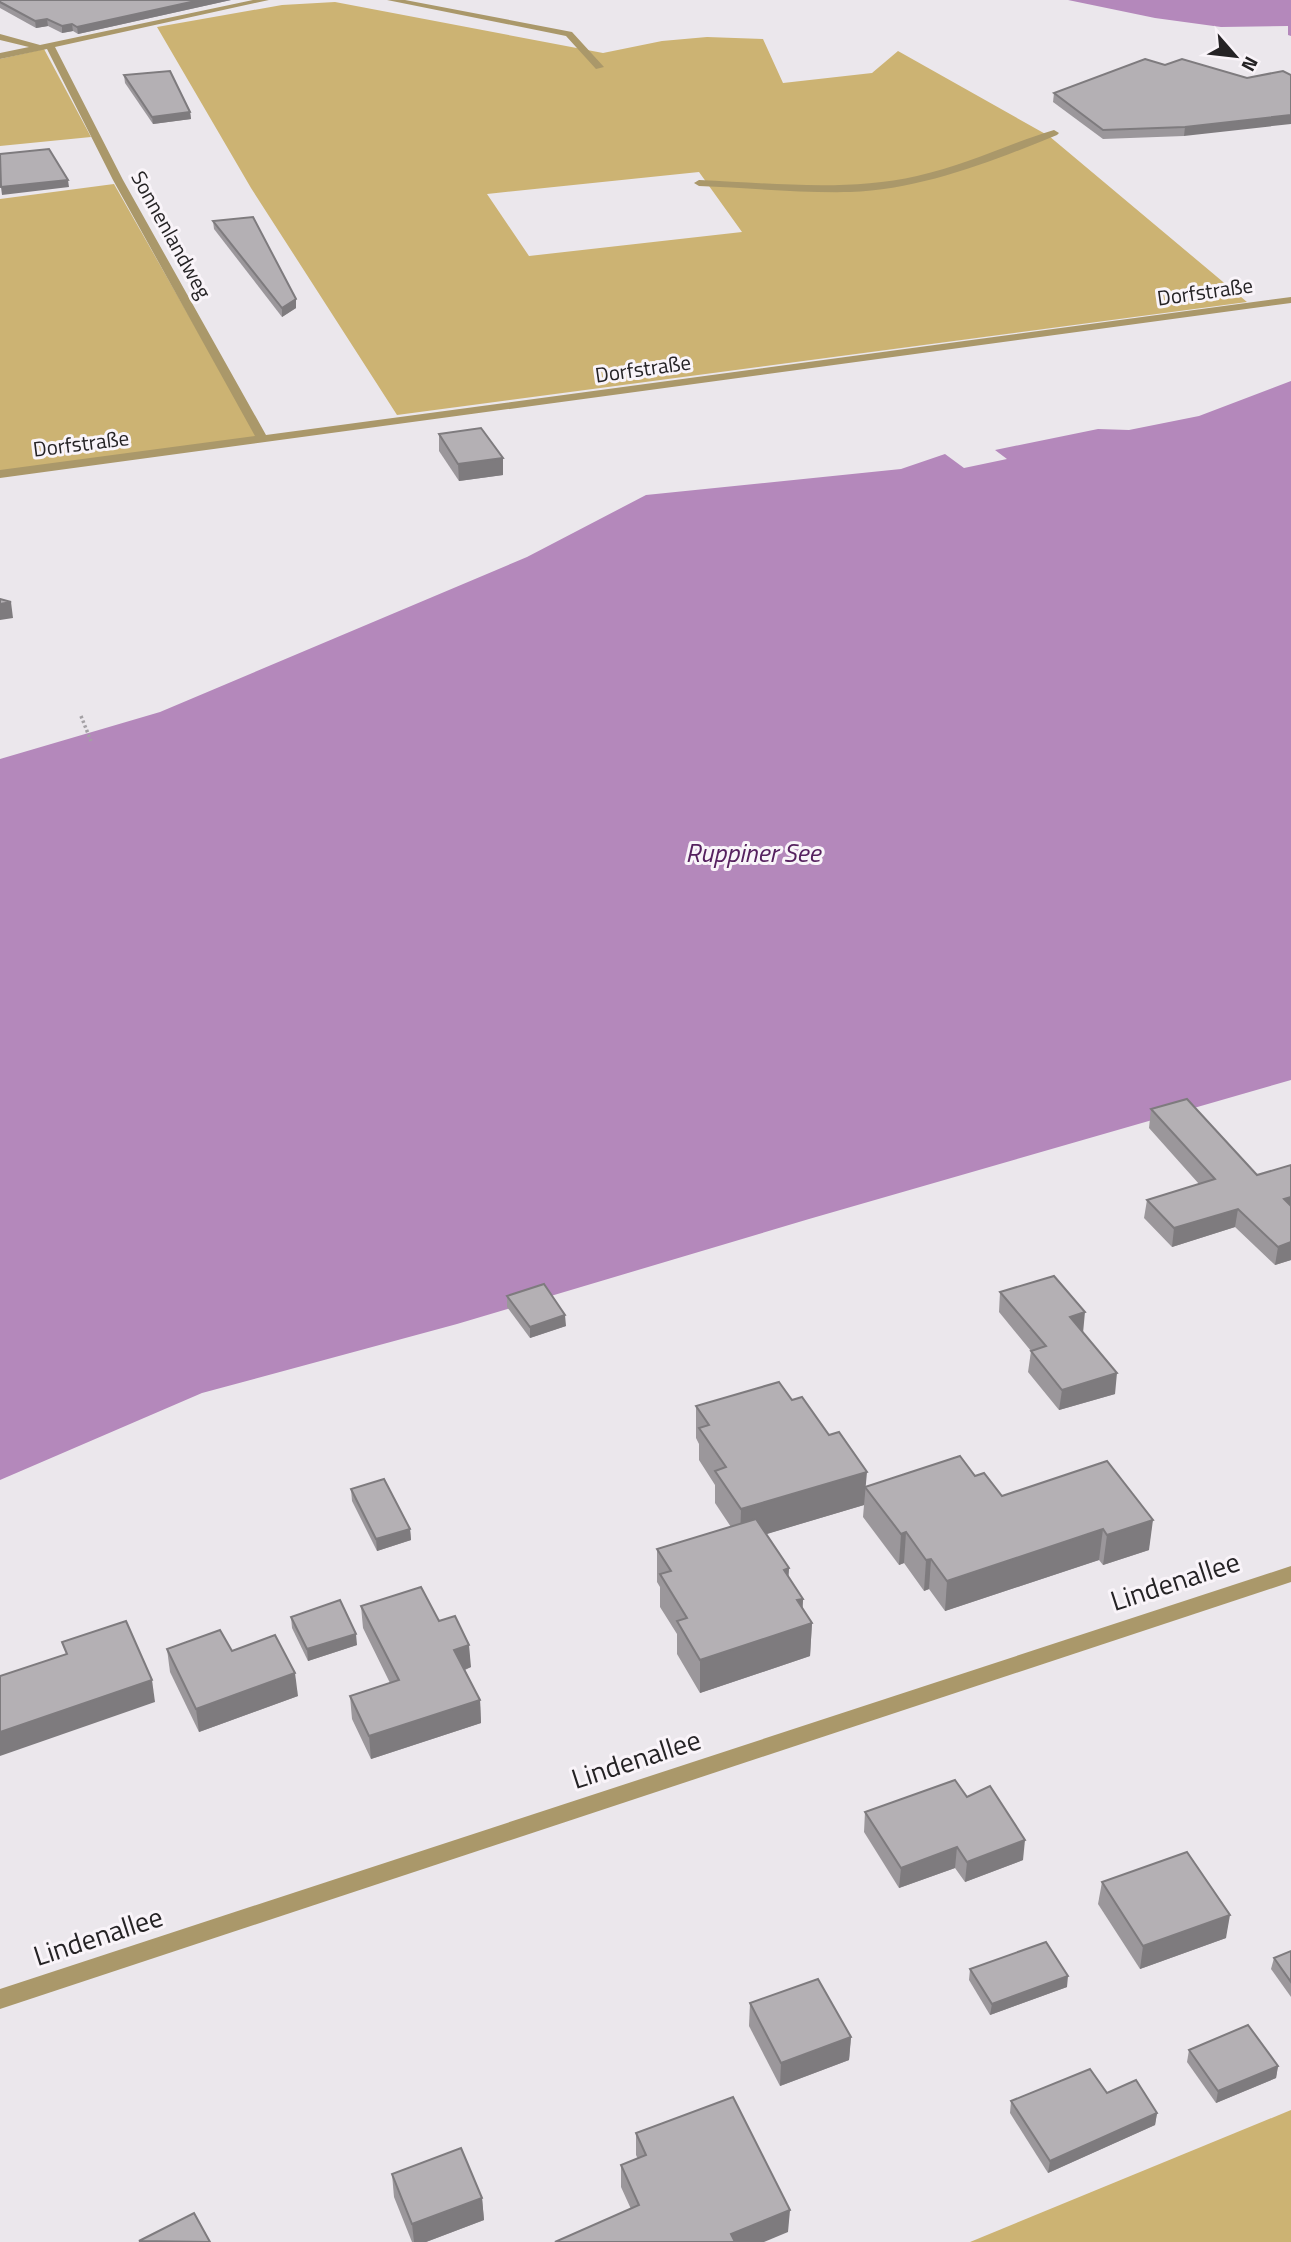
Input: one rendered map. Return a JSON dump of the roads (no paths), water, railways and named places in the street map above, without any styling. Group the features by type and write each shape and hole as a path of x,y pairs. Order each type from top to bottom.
{"street":[{"path":"0,56 265,0"},
{"path":"391,0 569,34 599,67"},
{"path":"0,37 46,47"},
{"name":"Sonnenlandweg","path":"46,47 263,440"},
{"path":"699,183 852,189 919,179 1006,152 1054,133"},
{"name":"Dorfstraße","path":"0,474 1291,300"},
{"name":"Lindenallee","path":"0,1999 1291,1574"}],"water":[{"path":"1068,0 1291,0 1291,36 1288,35 1288,26 1221,27 1155,18"},
{"name":"Ruppiner See","path":"1291,381 1291,1080 457,1324 202,1393 0,1480 0,759 160,712 527,557 646,495 901,469 945,454 964,468 1007,459 995,450 1098,429 1129,430 1199,416"}]}
